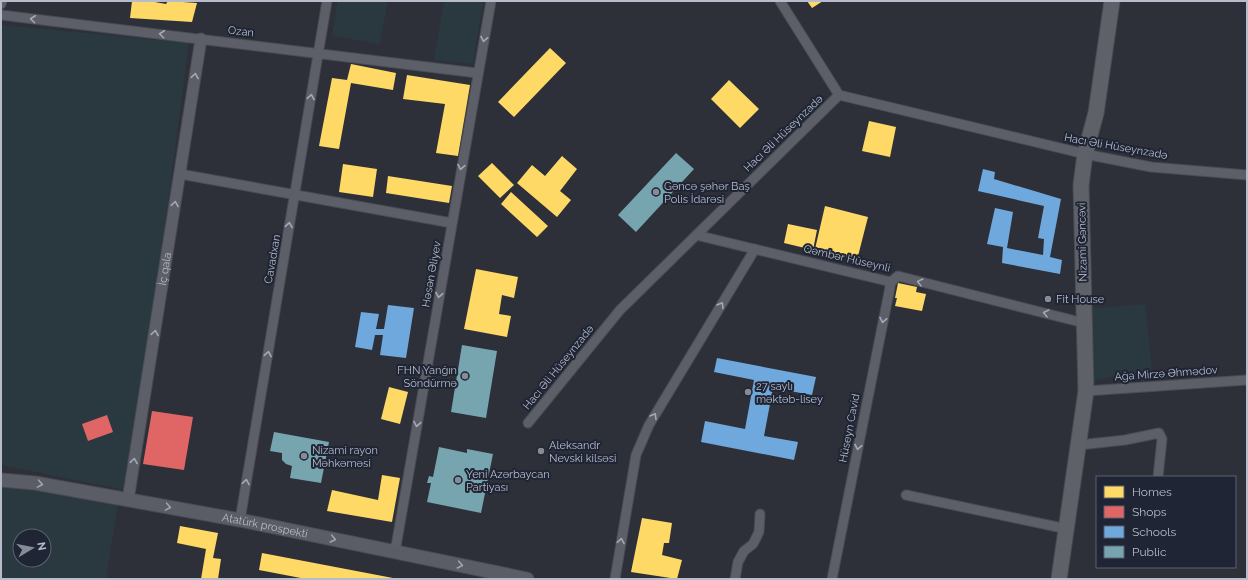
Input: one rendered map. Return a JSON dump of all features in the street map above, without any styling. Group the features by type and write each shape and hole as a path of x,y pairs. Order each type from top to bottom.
{"main road":[{"name":"Nizami Gəncəvi","path":"1059,579 1086,391 1081,185 1085,154 1096,113 1112,1"},
{"name":"Atatürk prospekti","path":"1,480 35,483 240,520 527,579"}],"street":[{"name":"Cavadxan","path":"240,520 327,1"},
{"name":"Həsən Əliyev","path":"395,552 477,73 491,1"},
{"path":"780,1 839,95"},
{"name":"Ozan","path":"1,15 477,73"},
{"name":"İç qala","path":"128,500 201,39"},
{"name":"Hacı Əli Hüseynzadə","path":"528,423 620,310 839,95 1085,154 1151,167 1247,174"},
{"path":"180,174 294,196 452,223"},
{"name":"Qəmbər Hüseynli","path":"696,235 891,282 898,276 1084,323"},
{"path":"615,579 636,454 649,425 755,249"},
{"name":"Hüseyn Cavid","path":"832,579 891,282"},
{"name":"Ağa Mirzə Əhmədov","path":"1086,391 1247,380"},
{"path":"1079,445 1125,440 1159,433 1162,439 1158,476"},
{"path":"906,495 1067,529"},
{"path":"735,579 738,562 744,551 753,544 759,532 760,514"}],"shaded area":[{"path":"338,1 388,1 380,44 332,36"},
{"path":"444,1 483,1 473,64 434,60"},
{"path":"1,25 189,43 130,491 1,465"},
{"path":"1145,304 1152,371 1091,380 1087,309"},
{"path":"1,485 118,504 106,579 1,579"}],"building: Homes":[{"path":"132,1 149,1 166,4 168,1 197,3 192,22 130,18"},
{"path":"807,1 823,1 812,8"},
{"path":"550,48 566,63 514,117 498,102"},
{"path":"351,64 396,73 393,90 351,83 339,149 319,146 332,78 347,80"},
{"path":"407,75 470,85 458,156 436,153 445,104 403,99"},
{"path":"729,80 759,109 740,128 711,99"},
{"path":"869,121 896,127 890,157 862,151"},
{"path":"562,156 577,169 560,191 571,200 557,217 517,183 532,165 545,176"},
{"path":"492,163 514,185 500,198 478,176"},
{"path":"343,164 377,169 373,197 339,192"},
{"path":"388,176 452,186 449,203 386,193"},
{"path":"511,192 548,226 537,237 501,204"},
{"path":"825,206 868,217 857,260 815,249"},
{"path":"788,224 817,230 813,250 784,243"},
{"path":"476,269 518,277 514,298 502,295 499,314 511,316 507,337 464,329"},
{"path":"898,283 917,287 916,292 926,294 922,311 895,306"},
{"path":"389,387 408,392 400,424 381,419"},
{"path":"382,475 400,478 392,522 327,511 332,490 378,500"},
{"path":"642,518 672,523 669,543 664,543 662,555 682,560 677,579 631,572"},
{"path":"180,526 218,533 213,558 221,559 218,579 201,579 206,549 177,543"},
{"path":"262,553 393,579 306,579 259,570"}],"building: Shops":[{"path":"152,411 193,417 184,470 143,464"},
{"path":"107,415 113,432 88,441 82,424"}],"building: Schools":[{"path":"983,169 995,172 994,179 1061,199 1050,257 1062,260 1060,274 1002,263 1003,247 987,244 995,208 1013,212 1007,248 1043,255 1044,239 1038,238 1044,206 978,191"},
{"path":"388,305 414,308 406,358 380,355 383,335 375,335 372,350 355,347 361,312 379,314 376,329 384,329"},
{"path":"717,358 816,377 812,395 773,388 764,436 798,442 794,460 701,442 705,421 745,429 754,380 714,372"}],"building: Public":[{"name":"Gəncə şəhər Baş Polis İdarəsi","path":"676,153 694,169 636,232 618,215"},
{"path":"462,345 497,351 486,418 451,412"},
{"name":"Nizami rayon Məhkəməsi","path":"274,432 329,442 321,483 290,478 292,466 286,464 282,460 282,453 270,451"},
{"name":"Yeni Azərbaycan Partiyası","path":"439,447 467,453 467,449 493,454 481,513 427,502 431,483 427,483 429,476 433,477"}],"place":[{"name":"Gəncə şəhər Baş Polis İdarəsi","path":"656,192"},
{"name":"Fit House","path":"1048,299"},
{"name":"FHN Yanğın Söndürmə","path":"465,376"},
{"name":"27 saylı məktəb-lisey","path":"748,392"},
{"name":"Aleksandr Nevski kilsəsi","path":"541,451"},
{"name":"Nizami rayon Məhkəməsi","path":"304,456"},
{"name":"Yeni Azərbaycan Partiyası","path":"458,480"}]}
